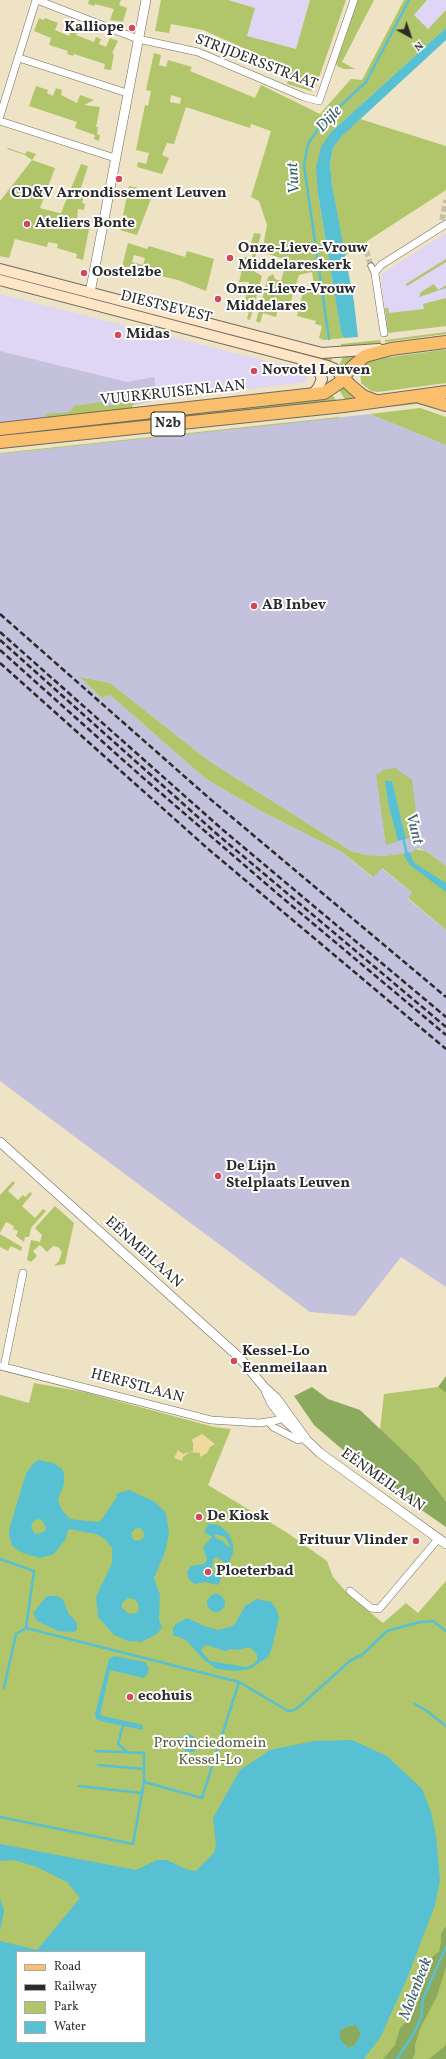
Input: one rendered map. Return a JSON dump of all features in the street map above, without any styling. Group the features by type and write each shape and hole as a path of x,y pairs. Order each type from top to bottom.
{"main road":[{"name":"DIESTSEVEST","path":"0,269 322,353 391,349"},
{"name":"DIESTSEVEST","path":"0,280 304,359 335,369 344,378"},
{"path":"358,392 355,378 358,360 365,356 391,349 446,342"},
{"path":"304,359 319,372 322,379 318,388 312,395"},
{"name":"N2b","path":"344,378 358,360"},
{"path":"344,378 358,392 367,398 378,402"},
{"name":"VUURKRUISENLAAN","path":"0,428 312,395 324,393 332,389 344,378"},
{"name":"VUURKRUISENLAAN","path":"0,442 378,402 446,392"},
{"path":"420,397 446,405"}],"street":[{"name":"STRIJDERSSTRAAT","path":"37,0 138,39 198,52 304,97 319,101 354,0"},
{"path":"0,116 37,0"},
{"path":"90,293 146,0"},
{"path":"19,58 127,94"},
{"path":"0,121 115,158"},
{"path":"375,274 381,265 443,223"},
{"path":"371,266 375,274 384,334"},
{"name":"EÉNMEILAAN","path":"0,1142 240,1358 264,1387 271,1402 329,1461 442,1541"},
{"path":"2,1366 23,1273"},
{"name":"HERFSTLAAN","path":"2,1366 211,1420 242,1423 270,1423 286,1416"},
{"path":"270,1423 298,1440 305,1438"},
{"path":"350,1591 371,1608 379,1610 442,1541"}],"shaded area":[{"path":"228,0 310,0 296,49 247,36 255,8"},
{"path":"427,0 446,0 446,10 428,29 414,15"},
{"path":"446,233 446,326 388,333 381,280 383,273"},
{"path":"0,294 306,371 307,382 158,400 154,377 127,382 0,351"},
{"path":"0,351 127,382 154,377 158,400 90,414 0,424"},
{"path":"370,414 446,445 446,866 426,851 418,848 414,852 384,856 367,855 351,851 209,761 110,683 81,677 102,698 110,695 206,779 261,811 342,852 372,877 381,868 412,892 408,899 446,930 446,1287 401,1257 355,1316 310,1312 0,1081 0,454"}],"green space":[{"path":"89,0 121,0 119,5 127,8 123,22 110,20 114,9 95,4 94,6 88,4"},
{"path":"161,0 228,0 255,8 247,36 296,49 310,0 346,0 316,86 311,91 287,84 291,69 203,30 171,24 169,33 155,31"},
{"path":"357,0 374,0 342,62 355,69 344,69 337,66 336,63"},
{"path":"404,0 427,0 414,15 428,29 446,10 446,28 332,131 318,194 341,331 344,338 324,340 319,338 322,326 315,324 316,321 297,316 303,292 315,290 312,272 299,275 290,304 280,301 276,317 263,313 260,323 256,321 268,277 273,274 275,279 281,281 287,260 262,252 267,225 259,201 251,197 271,131 251,124 250,128 186,107 174,144 167,143 162,155 169,158 162,174 137,167 138,162 146,164 149,153 136,150 145,105 148,106 151,91 146,90 154,53 161,55 159,65 166,67 168,60 192,67 190,71 255,98 261,85 320,114 351,79 362,80","holes":["171,95 181,98 180,104 170,102"]},
{"path":"39,18 44,20 45,18 58,23 55,30 69,36 71,31 77,33 76,35 94,42 96,37 101,39 99,44 106,47 110,38 118,41 112,53 114,54 111,70 104,69 105,64 74,54 73,56 67,54 68,51 49,45 51,38 34,31"},
{"path":"36,86 48,90 47,93 53,96 56,88 62,90 61,95 77,103 80,95 94,100 84,105 100,107 96,127 98,127 97,134 100,135 99,141 94,139 95,135 75,128 77,122 29,106"},
{"path":"360,119 446,146 446,190 344,256 332,185 330,163 333,148 341,137"},
{"path":"8,148 25,154 27,151 36,154 32,160 25,155 7,149"},
{"path":"32,160 55,168 40,208 59,213 61,213 81,164 88,166 80,191 85,192 82,203 85,204 84,210 78,209 77,220 90,224 83,260 76,258 77,254 57,248 58,244 48,242 47,247 15,239 9,258 0,256 0,201"},
{"path":"129,186 154,191 137,235 120,230"},
{"path":"254,233 261,234 252,270 262,276 250,320 247,319 251,302 245,300 249,282 239,282 245,257 252,258 253,251 249,250"},
{"path":"128,243 147,249 149,246 185,257 187,251 214,259 206,291 178,280 122,267","holes":["134,255 145,258 143,265 132,262"]},
{"path":"446,259 446,262 407,286 406,284"},
{"path":"0,274 318,356 332,358 331,362 0,276"},
{"path":"434,284 438,290 446,285 446,288 419,297 421,292"},
{"path":"446,298 446,326 388,333 385,308 388,308 389,313 424,309 423,304"},
{"path":"446,332 446,334 385,342 385,340"},
{"path":"380,340 381,343 341,347 341,344"},
{"path":"446,350 446,383 378,392 371,391 361,383 360,371 368,360"},
{"path":"354,356 343,369 338,367 343,357"},
{"path":"344,385 360,399 346,401 339,390"},
{"path":"157,392 160,398 157,400 142,396"},
{"path":"332,394 337,402 26,433 33,430"},
{"path":"119,399 132,399 134,403 131,409 91,414 117,408 47,418 46,414 70,412 74,406 102,402 105,406 118,404"},
{"path":"417,402 446,409 446,411 418,404 348,411"},
{"path":"420,408 446,417 446,445 370,414"},
{"path":"337,413 0,449 0,447"},
{"path":"339,418 0,454 0,453"},
{"path":"80,677 110,683 209,761 351,851 367,855 384,856 413,852 415,849 426,851 446,866 446,930 408,898 412,892 382,868 373,877 342,852 261,811 206,779 110,695 102,698"},
{"path":"395,768 412,780 419,836 411,840 411,838 406,839 392,781 385,781 388,803 398,841 386,845 376,774 380,773 382,770"},
{"path":"13,1181 15,1183 8,1191 18,1200 23,1195 25,1197 30,1192 32,1194 22,1206 35,1218 43,1209 46,1211 31,1228 29,1237 25,1237 24,1242 16,1236 18,1231 13,1229 14,1226 6,1222 0,1233 0,1195"},
{"path":"55,1206 74,1223 65,1264 54,1266 59,1261 62,1252 58,1247 53,1246 47,1252 40,1245 33,1251 37,1256 31,1262 27,1260 31,1240 40,1242 42,1235 35,1228"},
{"path":"0,1234 22,1247 21,1251 11,1246 8,1251 0,1247"},
{"path":"446,1376 446,1393 438,1387"},
{"name":"Provinciedomein Kessel-Lo","path":"34,1383 84,1392 214,1427 231,1429 208,1485 286,1532 327,1561 333,1577 348,1594 383,1623 406,1603 418,1613 446,1581 446,2059 0,2059 0,1395 29,1403"},
{"path":"312,1387 328,1399 360,1410 417,1464 446,1501 446,1527 374,1477 314,1425 294,1396"},
{"path":"438,1387 446,1393 446,1501 417,1464 380,1430 384,1394"},
{"path":"446,1926 446,1967 437,1996 420,2029 415,2045 415,2054 412,2059 383,2059 395,2045 400,2028 407,2021 413,2008 413,2002 425,1977 426,1970 432,1957 439,1952 441,1934"},
{"path":"356,2025 361,2034 355,2045 348,2048 340,2039 340,2030"},
{"path":"446,2043 446,2059 429,2059 445,2046"}],"sand":[{"path":"202,1434 215,1444 210,1447 207,1453 200,1457 200,1453 190,1452 183,1457 182,1461 174,1458 178,1450 183,1454 193,1451 193,1442 191,1440"}],"water":[{"name":"Dijle","path":"446,28 446,40 341,137 333,148 330,163 332,185 354,302 358,337 344,338 341,332 318,194 316,168 321,147 332,131"},
{"path":"385,781 392,781 406,839 398,841 388,803"},
{"path":"410,852 412,859 416,864 446,883 446,892 410,865 403,854"},
{"path":"38,1460 53,1463 61,1468 64,1473 64,1484 58,1500 62,1510 70,1519 98,1522 102,1519 117,1497 116,1494 129,1490 155,1502 166,1513 169,1533 165,1552 154,1578 160,1595 159,1620 162,1627 157,1634 141,1642 128,1641 114,1635 98,1617 96,1597 112,1563 112,1548 105,1539 96,1534 69,1529 65,1540 54,1554 40,1558 23,1553 12,1546 9,1534 10,1526 26,1474 32,1465","holes":["37,1519 42,1520 46,1527 45,1531 38,1534 34,1533 31,1526","136,1528 140,1528 144,1533 144,1537 139,1541 134,1540 131,1533","128,1598 134,1599 138,1603 139,1610 136,1613 129,1614 122,1608 122,1603"]},
{"path":"208,1524 219,1525 229,1534 233,1544 233,1553 229,1563 224,1562 217,1557 213,1559 212,1570 215,1573 219,1573 221,1577 220,1582 217,1585 205,1582 195,1584 189,1580 187,1572 191,1566 204,1564 207,1560 203,1547 212,1537 204,1532","holes":["215,1534 225,1537 231,1547 228,1547 223,1541 215,1538"]},
{"path":"216,1594 222,1597 225,1603 222,1609 216,1612 210,1609 207,1603 210,1597"},
{"path":"47,1596 58,1596 63,1600 69,1614 77,1623 77,1630 73,1632 58,1631 37,1621 33,1613"},
{"path":"257,1599 271,1602 276,1608 279,1618 272,1648 268,1657 250,1669 235,1671 217,1669 204,1660 186,1640 173,1635 173,1628 176,1624 187,1618 204,1626 218,1630 230,1627 235,1624 245,1606","holes":["207,1645 225,1651 251,1648 257,1654 257,1660 254,1664 245,1667 210,1661 201,1651 204,1646"]},
{"path":"114,1656 145,1662 149,1668 147,1675 143,1678 110,1670 100,1714 143,1725 142,1730 96,1719 95,1714 109,1659"},
{"path":"187,1734 193,1736 198,1744 194,1752 188,1752 181,1748 173,1739 178,1737 186,1738"},
{"path":"352,1740 387,1756 422,1789 431,1812 436,1836 440,1880 435,1905 408,1976 381,2036 364,2059 0,2059 0,1941 37,1950 80,1898 67,1882 37,1867 14,1860 0,1861 0,1844 136,1870 157,1860 167,1860 188,1870 196,1871 214,1853 216,1846 213,1818 240,1770 270,1750 314,1741","holes":["356,2025 361,2034 355,2045 348,2048 340,2039 340,2030 349,2026"]},
{"path":"0,1898 4,1911 0,1931"}],"waterway":[{"name":"Vunt","path":"329,339 304,165 308,144 322,123 366,82 409,0"},
{"name":"Vunt","path":"403,837 407,855"},
{"path":"0,1559 34,1571 26,1628 239,1682 288,1711 294,1710 301,1705 351,1660 362,1655 387,1631 420,1622 433,1621 446,1631"},
{"path":"4,1688 16,1634 26,1628"},
{"path":"0,1817 133,1844 144,1782 202,1798 239,1682"},
{"path":"415,1704 427,1711 446,1726"},
{"path":"123,1725 118,1744 127,1752"},
{"path":"96,1751 144,1753 144,1782"},
{"path":"98,1765 144,1769"},
{"path":"79,1786 142,1793"},
{"name":"Molenbeek","path":"397,2059 413,2035 421,2018 423,1999 446,1947"}],"tunnel":[{"path":"442,220 446,200"},
{"path":"364,243 371,266"}],"railway":[{"path":"0,614 209,798 446,997"},
{"path":"0,632 223,830 446,1017"},
{"path":"0,640 218,835 446,1027"},
{"path":"0,650 141,776 279,895 446,1035"},
{"path":"0,663 207,848 446,1049"}],"place":[{"name":"Kalliope","path":"132,28"},
{"name":"CD&V Arrondissement Leuven","path":"119,179"},
{"name":"Ateliers Bonte","path":"27,224"},
{"name":"Onze-Lieve-Vrouw Middelareskerk","path":"230,258"},
{"name":"Oostel2be","path":"84,273"},
{"name":"Onze-Lieve-Vrouw Middelares","path":"218,299"},
{"name":"Midas","path":"118,335"},
{"name":"Novotel Leuven","path":"254,371"},
{"name":"AB Inbev","path":"254,606"},
{"name":"De Lijn Stelplaats Leuven","path":"218,1176"},
{"name":"Kessel-Lo Eenmeilaan","path":"234,1361"},
{"name":"De Kiosk","path":"199,1517"},
{"name":"Frituur Vlinder","path":"416,1541"},
{"name":"Ploeterbad","path":"208,1572"},
{"name":"ecohuis","path":"130,1697"}]}
